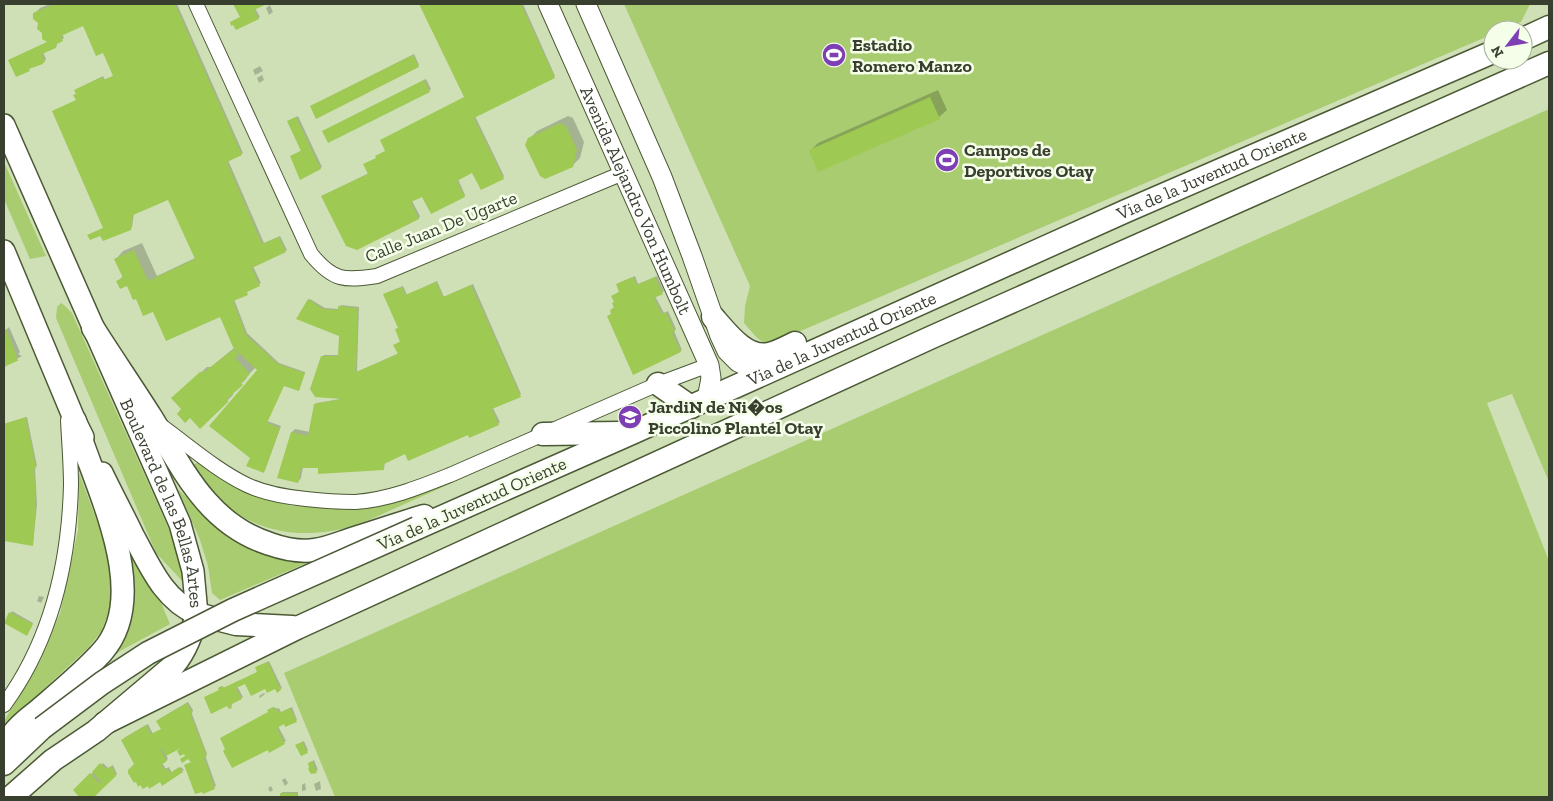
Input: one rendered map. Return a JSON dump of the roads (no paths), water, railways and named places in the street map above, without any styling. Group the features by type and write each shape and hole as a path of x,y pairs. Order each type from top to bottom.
{"highway":[{"path":"1533,34 1549,27"},
{"name":"Via de la Juventud Oriente","path":"4,764 42,728 102,683 148,653 233,610 1126,211 1483,56"},
{"name":"Via de la Juventud Oriente","path":"105,723 297,628 932,337 1549,63"},
{"path":"714,317 743,347 756,355 769,354 1092,212 1126,211"},
{"path":"92,328 151,418 178,465 205,501 231,525 261,541 279,547 315,550 501,490"},
{"path":"658,384 699,403"},
{"path":"4,747 16,729 70,683 103,651 120,621 123,595 122,571 116,541 71,413"},
{"path":"543,434 632,433"},
{"path":"11,797 53,760 105,723 177,661 192,633 197,614 236,624 297,628"}],"main road":[{"name":"Avenida Alejandro Von Humbolt","path":"548,4 709,365 712,378 699,403"},
{"name":"Avenida Alejandro Von Humbolt","path":"586,4 665,186 727,351 738,362 751,368 774,368"},
{"name":"Boulevard de las Bellas Artes","path":"4,125 180,524 193,570 197,614"},
{"name":"Boulevard de las Bellas Artes","path":"4,251 71,413 155,575 172,597 185,608 197,614"}],"street":[{"name":"Calle Juan De Ugarte","path":"196,4 311,254 323,268 335,277 356,279 377,276 623,173"},
{"path":"151,418 221,470 247,485 267,493 332,501 370,500 420,487 658,384 709,365"},
{"path":"4,705 15,690 47,627 59,588 67,538 71,485 71,413"}],"place":[{"name":"Estadio Romero Manzo","path":"834,55"},
{"name":"Campos de Deportivos Otay","path":"947,160"},
{"name":"JardiN de Ni�os Piccolino Plantel Otay","path":"630,417"}]}
